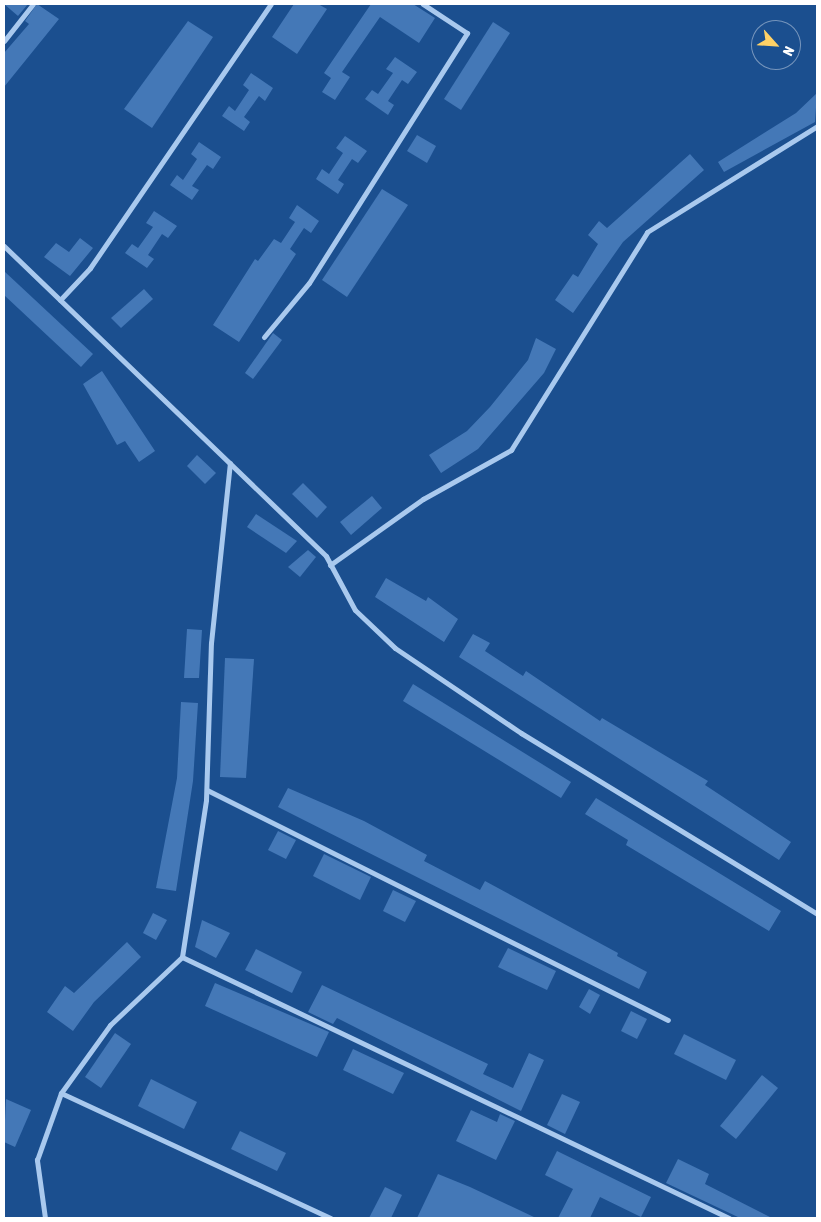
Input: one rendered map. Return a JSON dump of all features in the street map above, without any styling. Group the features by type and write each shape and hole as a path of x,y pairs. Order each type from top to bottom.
{"street":[{"path":"4,41 33,4"},
{"path":"60,300 90,268 271,4"},
{"path":"264,337 309,283 466,33 423,4"},
{"path":"330,565 423,499 511,450 647,232 817,126"},
{"path":"4,246 230,463 330,565 355,610 394,648 522,733 817,914"},
{"path":"45,1218 36,1160 61,1093 110,1025 182,956 207,790 212,643 230,463"},
{"path":"207,790 668,1020"},
{"path":"182,956 729,1218"},
{"path":"61,1093 330,1218"}],"building":[{"path":"4,4 28,4 18,16"},
{"path":"37,4 59,19 4,87 4,53 29,24 25,21"},
{"path":"294,4 318,4 327,9 297,54 272,37"},
{"path":"371,4 413,4 435,18 419,43 380,17 342,72 350,77 335,100 322,92 331,78 324,73"},
{"path":"188,21 213,37 152,128 124,109"},
{"path":"493,22 510,33 461,110 444,99"},
{"path":"395,57 417,72 408,84 402,80 388,101 394,105 388,115 365,99 372,90 378,94 393,73 386,69"},
{"path":"251,73 273,88 265,101 259,96 244,117 250,122 244,131 222,116 229,106 235,111 249,90 243,85"},
{"path":"817,93 815,122 724,172 718,162 796,113"},
{"path":"417,135 436,146 427,163 407,151"},
{"path":"345,136 367,151 358,163 352,159 338,180 344,184 338,194 316,179 322,169 329,174 343,153 336,148"},
{"path":"199,142 221,157 213,169 207,165 192,186 199,190 192,200 170,185 177,175 183,180 197,159 191,154"},
{"path":"690,154 704,170 623,242 573,313 555,300 573,274 578,277 598,244 588,235 599,221 607,228"},
{"path":"382,189 408,205 347,297 322,280"},
{"path":"297,205 319,221 311,233 304,228 290,249 296,254 239,342 213,325 255,259 258,261 274,239 281,243 295,222 289,218"},
{"path":"154,211 177,226 168,238 162,234 148,255 154,259 147,268 125,253 132,244 138,248 153,227 146,223"},
{"path":"80,238 93,248 70,276 44,257 56,243 69,252"},
{"path":"4,271 93,354 81,367 4,295"},
{"path":"144,289 153,299 121,328 111,318"},
{"path":"273,333 282,340 253,379 245,373"},
{"path":"536,338 556,349 544,373 478,449 441,473 429,455 467,431 490,407 528,360"},
{"path":"102,371 155,451 139,462 125,441 117,445 83,384"},
{"path":"197,455 216,473 205,484 187,466"},
{"path":"303,483 327,507 317,518 292,494"},
{"path":"372,496 382,508 351,535 340,522"},
{"path":"256,514 297,541 286,553 247,527"},
{"path":"308,550 316,557 300,577 288,567"},
{"path":"386,578 426,601 428,597 458,619 444,642 375,597"},
{"path":"187,629 202,630 199,678 184,678"},
{"path":"473,634 490,643 485,651 523,676 526,671 600,721 602,718 708,781 705,785 791,842 779,860 459,657"},
{"path":"225,658 254,659 246,778 220,777"},
{"path":"413,684 571,782 561,798 403,701"},
{"path":"181,702 198,703 193,781 176,891 156,888 177,778"},
{"path":"288,788 364,821 427,855 424,861 480,890 485,881 618,953 617,956 647,972 639,989 278,807"},
{"path":"596,798 781,911 769,931 626,845 628,840 585,814"},
{"path":"278,831 296,840 286,859 268,850"},
{"path":"324,854 371,877 360,900 313,876"},
{"path":"393,890 416,901 405,922 383,911"},
{"path":"153,913 167,920 156,940 143,933"},
{"path":"202,920 230,933 216,958 195,947"},
{"path":"127,942 141,957 94,1002 73,1031 47,1012 65,986 74,993"},
{"path":"508,948 556,971 547,990 498,967"},
{"path":"256,949 302,972 292,993 245,970"},
{"path":"215,983 329,1032 317,1057 205,1006"},
{"path":"322,985 488,1064 483,1074 513,1088 529,1053 544,1060 521,1111 337,1018 333,1024 308,1012"},
{"path":"589,989 600,995 590,1014 579,1007"},
{"path":"631,1011 647,1019 637,1039 621,1031"},
{"path":"115,1033 131,1044 101,1088 85,1077"},
{"path":"684,1034 736,1060 726,1080 674,1054"},
{"path":"353,1049 404,1073 393,1094 343,1070"},
{"path":"762,1075 778,1088 736,1139 720,1126"},
{"path":"151,1079 197,1102 184,1129 138,1106"},
{"path":"562,1094 580,1102 565,1134 547,1125"},
{"path":"6,1099 31,1110 15,1147 4,1142"},
{"path":"471,1110 497,1122 500,1114 515,1121 496,1160 456,1141"},
{"path":"240,1131 286,1153 277,1171 231,1149"},
{"path":"557,1151 651,1197 641,1217 600,1197 590,1218 558,1218 573,1189 545,1175"},
{"path":"678,1159 709,1174 705,1184 772,1218 740,1218 666,1183"},
{"path":"438,1174 470,1187 536,1218 417,1218"},
{"path":"385,1187 402,1195 391,1218 369,1218"}]}
